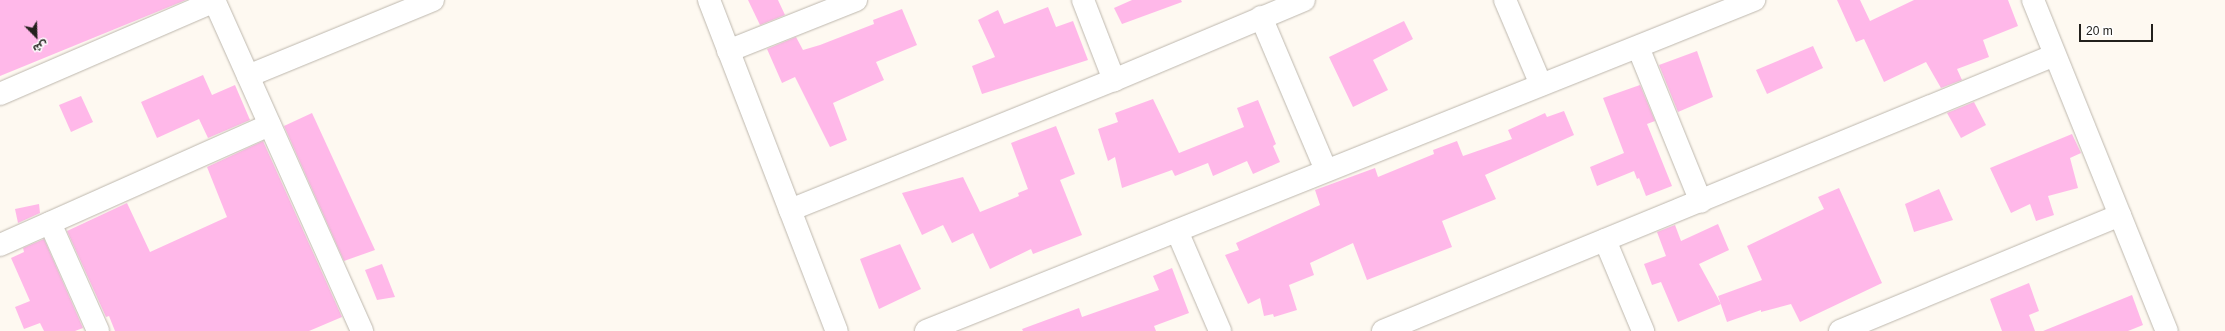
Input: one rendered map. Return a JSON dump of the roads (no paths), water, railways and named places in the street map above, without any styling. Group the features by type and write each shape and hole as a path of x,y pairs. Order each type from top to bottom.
{"street":[{"path":"248,76 433,0"},
{"path":"709,0 837,331"},
{"path":"728,51 856,0"},
{"path":"1083,0 1114,80"},
{"path":"790,210 1114,80 1304,0"},
{"path":"1506,0 1541,85"},
{"path":"926,331 1754,0"},
{"path":"2033,0 2167,331"},
{"path":"0,94 215,1 356,329"},
{"path":"1261,17 1326,170"},
{"path":"1638,47 1701,202"},
{"path":"1383,331 1604,240 1701,202 2055,55"},
{"path":"0,245 269,124"},
{"path":"1840,331 2120,215"},
{"path":"50,223 98,331"},
{"path":"1177,231 1220,331"},
{"path":"1604,240 1643,331"}]}
